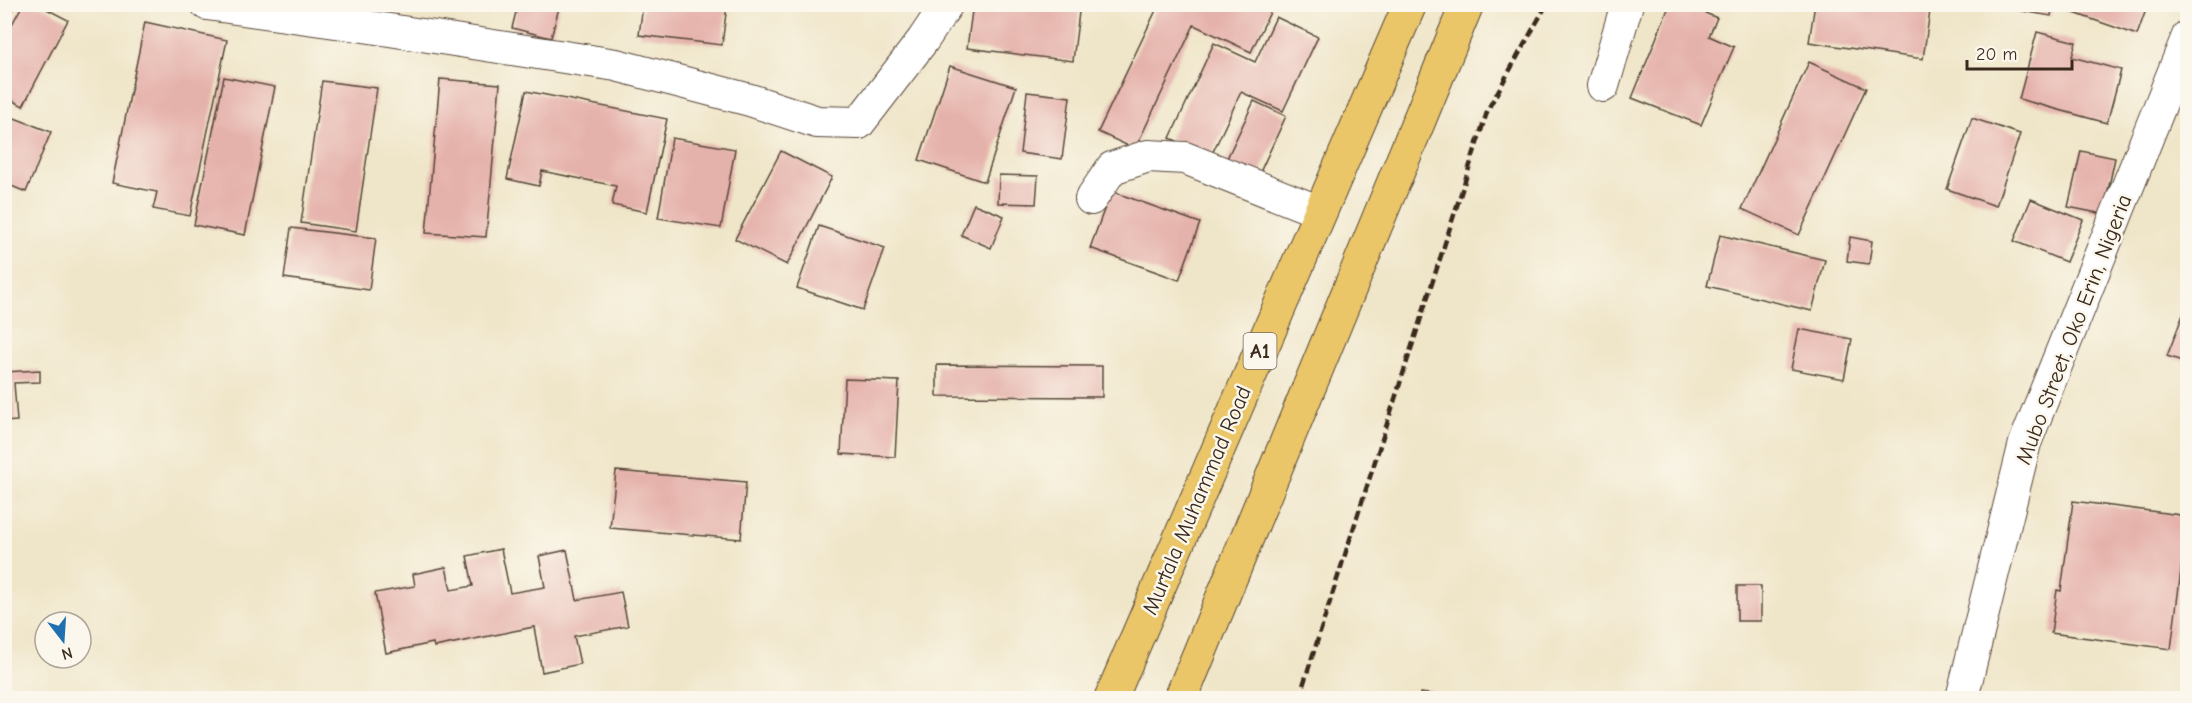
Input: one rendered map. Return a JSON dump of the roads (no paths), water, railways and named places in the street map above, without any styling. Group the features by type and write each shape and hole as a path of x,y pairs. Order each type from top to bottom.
{"highway":[{"name":"Murtala Muhammad Road","path":"1111,699 1410,4"},
{"path":"1180,699 1467,4"}],"street":[{"path":"207,4 616,65 750,100 817,122 859,123 923,40 947,4"},
{"path":"1603,86 1627,4"},
{"name":"Mubo Street, Oko Erin, Nigeria","path":"1962,699 2025,443 2187,36"},
{"path":"1091,199 1112,168 1148,156 1185,158 1320,212"}],"railway":[{"path":"1299,698 1488,109 1547,4"}]}
